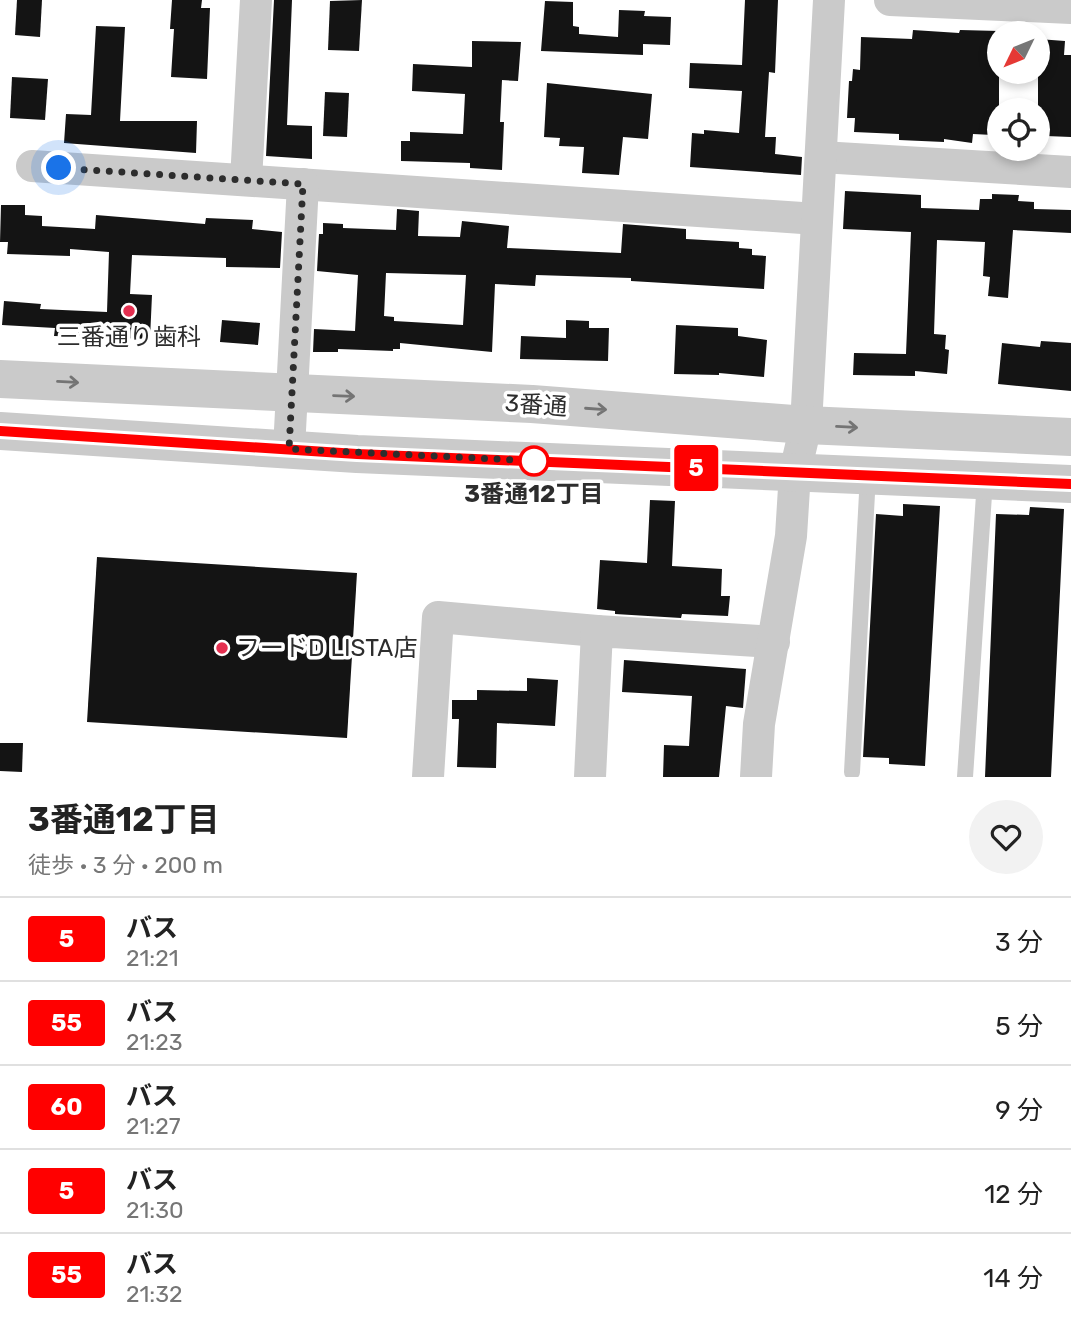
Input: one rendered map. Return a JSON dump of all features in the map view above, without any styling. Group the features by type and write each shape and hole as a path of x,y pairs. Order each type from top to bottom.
{"street":[{"path":"246,180 256,0"},
{"path":"756,777 759,724 791,536 795,472 806,425 829,0"},
{"path":"890,0 1071,8"},
{"path":"821,157 1071,172"},
{"path":"32,166 817,219"},
{"path":"289,449 303,184"},
{"name":"3番通","path":"0,379 532,404 806,425 1071,438"},
{"path":"0,431 289,449 1071,484"},
{"path":"428,777 438,617 597,631 774,642"},
{"path":"590,777 597,631"}],"lane":[{"path":"852,772 869,475"},
{"path":"965,777 985,480"}],"building":[{"path":"17,0 42,0 40,37 15,35"},
{"path":"172,0 202,0 201,8 210,8 207,79 171,77 174,29 170,29"},
{"path":"274,0 292,0 287,125 312,126 312,159 266,156"},
{"path":"362,0 359,51 328,50 330,1"},
{"path":"745,0 778,0 775,73 769,72 765,137 776,137 775,154 802,157 801,175 690,167 692,133 704,134 704,130 739,133 742,91 689,88 690,63 742,65"},
{"path":"545,1 573,2 573,26 579,27 579,34 618,37 619,10 645,11 644,16 671,17 670,45 643,44 643,55 541,51"},
{"path":"96,26 125,27 120,121 197,121 196,153 64,143 66,114 91,115"},
{"path":"913,30 959,33 960,30 987,31 987,84 999,84 999,98 987,98 987,135 973,134 972,143 944,139 944,142 899,140 899,134 854,132 855,118 847,118 849,81 852,81 853,69 860,70 861,37 912,39"},
{"path":"1050,40 1065,41 1064,55 1071,55 1071,137 1050,136 1050,98 1038,98 1038,84 1050,84"},
{"path":"472,41 521,42 518,81 502,80 502,170 470,168 470,163 401,161 401,141 410,141 410,132 463,134 465,94 412,91 413,64 472,67"},
{"path":"12,77 48,79 45,120 10,118"},
{"path":"547,83 652,94 648,139 623,137 619,175 582,173 584,147 559,146 560,138 544,137"},
{"path":"325,92 349,93 347,137 323,136"},
{"path":"845,191 921,195 921,208 979,210 980,199 992,199 992,194 1019,195 1018,201 1034,202 1034,209 1071,210 1071,233 1013,230 1008,298 988,296 990,277 983,276 985,242 937,240 934,334 946,335 945,349 949,350 947,374 915,371 915,376 853,375 854,353 906,354 911,232 843,229"},
{"path":"1,205 25,205 25,215 42,216 42,226 95,229 96,215 205,224 206,218 253,220 252,229 282,232 280,268 226,267 226,258 132,255 130,294 152,295 150,339 54,336 55,328 2,325 4,301 41,304 40,309 107,312 109,252 70,249 70,256 7,254 8,242 0,242"},
{"path":"397,209 419,211 418,236 460,237 462,221 509,226 507,248 621,253 623,224 686,229 686,239 739,242 739,248 752,249 752,255 766,256 764,289 631,281 631,278 536,275 535,286 495,284 492,352 400,343 400,349 393,351 338,349 338,352 313,352 314,329 355,331 358,275 317,271 319,234 323,234 323,223 343,224 343,228 396,230","holes":["386,273 466,275 463,325 394,321 394,317 384,316"]},
{"path":"222,320 260,323 258,345 220,342"},
{"path":"566,320 589,321 589,328 609,328 608,361 520,359 521,336 566,338"},
{"path":"676,325 738,328 738,336 767,340 764,377 719,373 674,374"},
{"path":"1041,341 1071,343 1071,391 998,384 1002,343 1040,347"},
{"path":"650,500 675,501 672,566 722,569 721,596 730,596 728,616 682,614 681,618 615,614 615,611 597,609 600,560 647,563"},
{"path":"903,504 940,506 925,766 889,764 889,758 863,757 876,514 903,516"},
{"path":"1030,507 1064,509 1051,777 985,777 996,514 1029,515"},
{"name":"フードD LISTA店","path":"97,557 357,573 347,738 87,722"},
{"path":"624,660 746,669 743,708 726,706 719,777 663,777 664,745 689,746 692,696 622,692"},
{"path":"527,678 558,680 555,726 497,723 496,768 457,767 459,719 452,719 452,700 477,700 477,690 527,691"},
{"path":"0,743 23,743 22,772 0,771"}],"bus line":[{"name":"5","path":"0,431 357,454 1071,484"}],"place":[{"name":"三番通り歯科","path":"129,311"},
{"name":"3番通12丁目","path":"534,461"},
{"name":"フードD LISTA店","path":"222,648"}],"route":[{"path":"59,168 303,184 289,449 538,461 534,461"}]}
